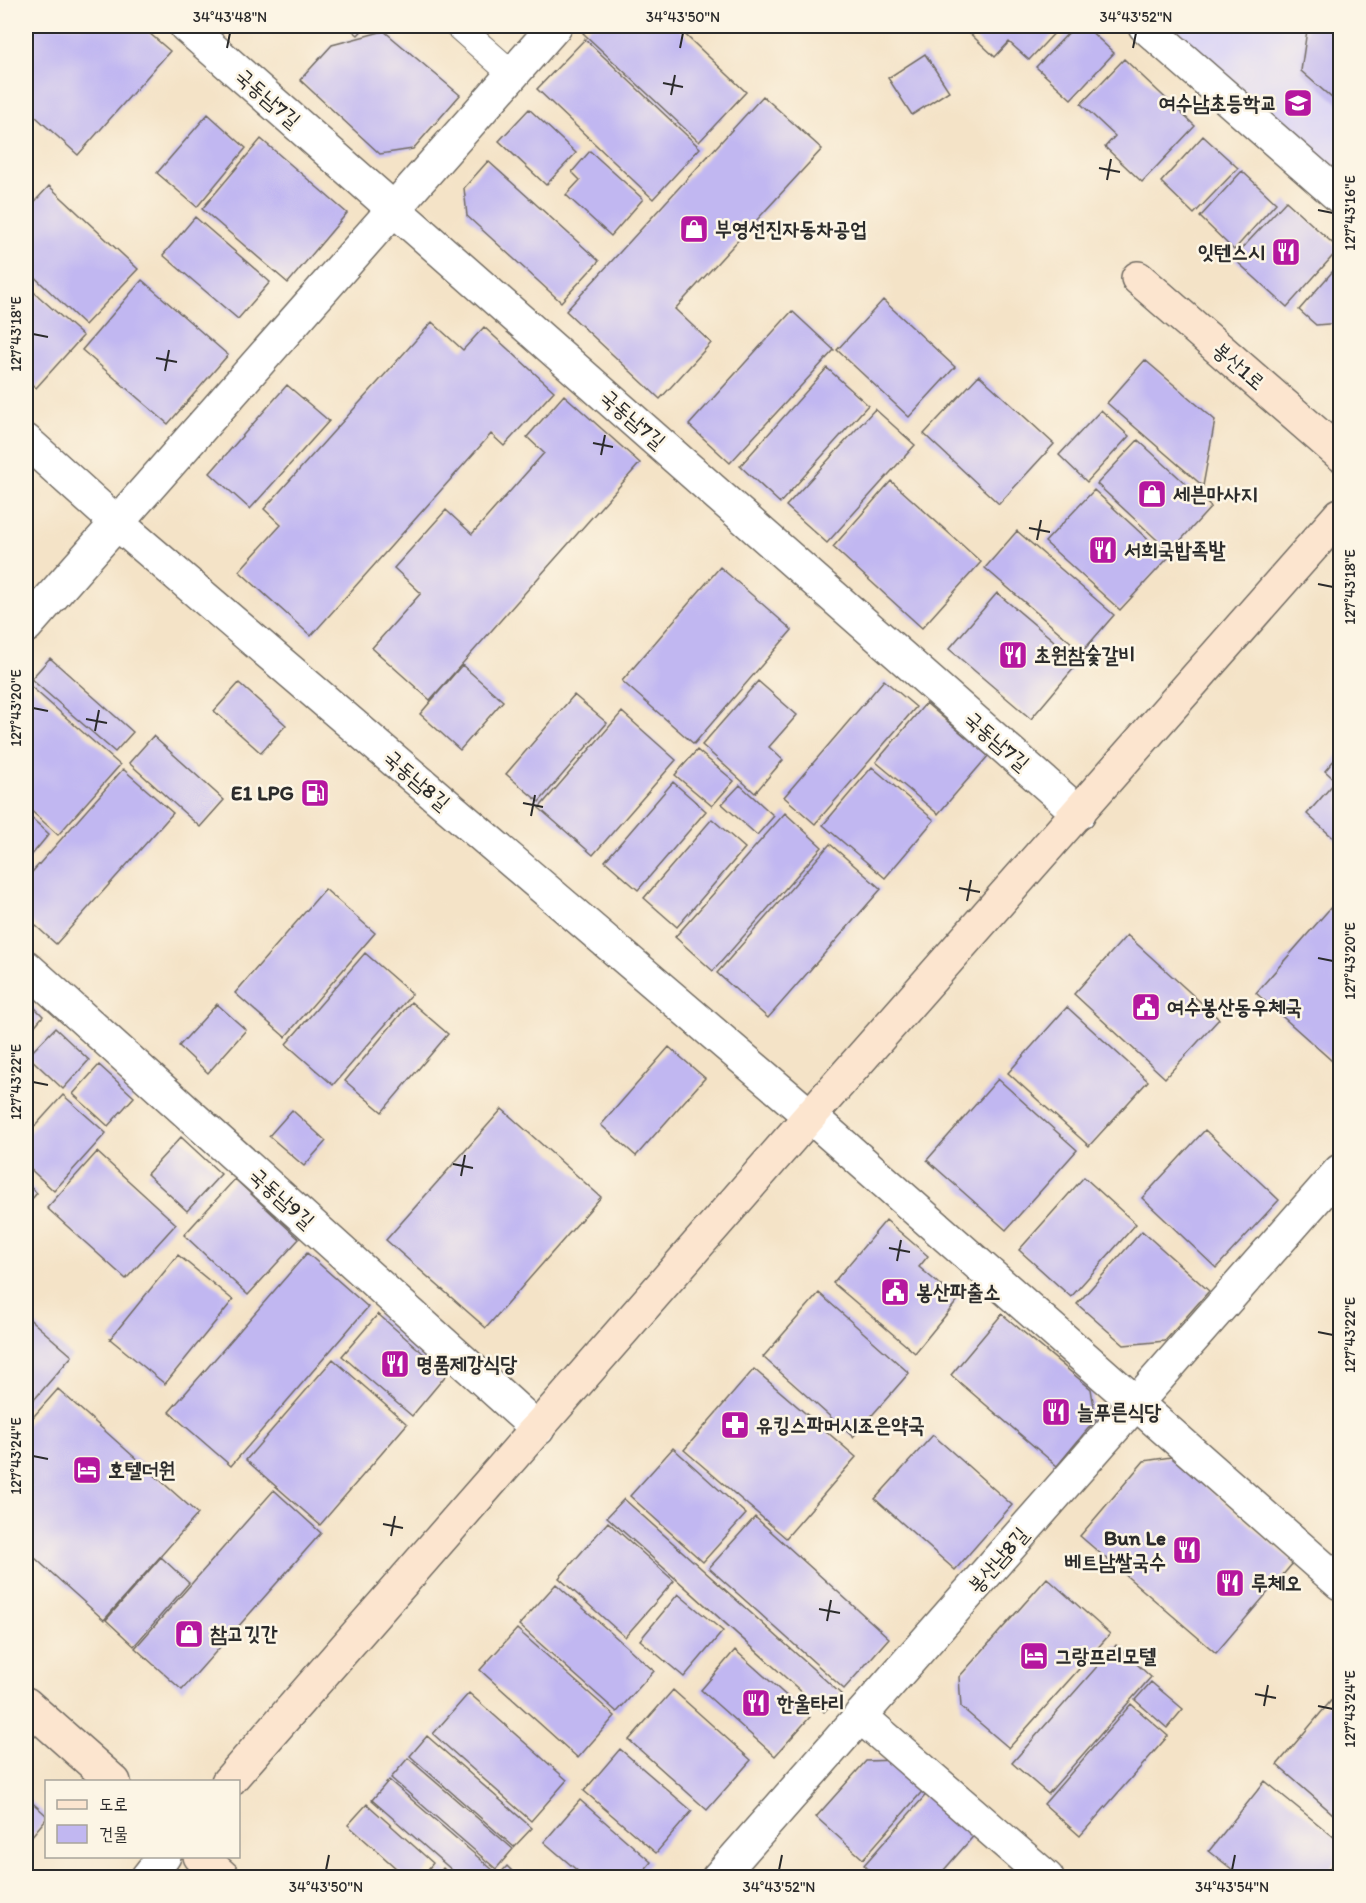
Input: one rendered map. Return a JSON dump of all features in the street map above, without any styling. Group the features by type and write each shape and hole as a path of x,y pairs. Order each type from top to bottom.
{"street":[{"name":"국동남7길","path":"186,26 1079,813"},
{"path":"26,626 555,26"},
{"path":"1145,26 1341,197"},
{"name":"봉산1로","path":"1138,278 1341,454"},
{"name":"국동남8길","path":"26,441 117,523 810,1116 1136,1403"},
{"path":"230,1780 810,1116 1341,515"},
{"name":"국동남9길","path":"26,967 538,1429"},
{"name":"봉산남8길","path":"718,1878 1341,1172"},
{"path":"1136,1403 1341,1583"},
{"path":"26,1704 112,1780"},
{"path":"860,1716 1047,1878"},
{"path":"147,1878 163,1858"},
{"path":"201,1858 224,1878"}],"lane":[{"path":"458,26 512,75"}],"shaded area":[{"name":"여수남초등학교","path":"1170,26 1340,26 1340,181"}],"building":[{"path":"26,26 141,26 170,51 78,155 26,108"},
{"path":"347,26 366,26 358,35"},
{"path":"480,26 493,26 487,32"},
{"path":"590,26 676,26 746,92 699,142 583,33"},
{"path":"962,26 1061,26 1029,60 1009,42 995,57"},
{"path":"1075,26 1085,26 1114,53 1071,99 1036,67"},
{"path":"1311,26 1340,26 1340,105 1301,71 1307,30"},
{"path":"384,31 460,95 413,149 380,154 300,80 332,45"},
{"path":"585,39 700,148 653,199 537,89"},
{"path":"925,54 949,91 912,115 888,78"},
{"path":"1124,59 1195,126 1142,182 1105,147 1115,136 1081,104"},
{"name":"부영선진자동차공업","path":"763,96 822,149 675,309 711,343 660,399 566,311"},
{"path":"529,109 576,153 546,185 499,141"},
{"path":"208,114 246,148 197,207 157,173"},
{"path":"1203,136 1238,168 1194,214 1161,182"},
{"path":"261,139 347,213 288,283 202,209"},
{"path":"590,151 643,199 611,236 566,195 580,180 572,172"},
{"path":"488,161 599,261 561,302 467,216 464,188"},
{"path":"1242,171 1276,203 1234,250 1200,217"},
{"path":"49,186 138,269 85,325 26,269 26,211"},
{"path":"1286,201 1339,249 1287,307 1233,258"},
{"path":"195,217 270,282 238,319 163,255"},
{"path":"1340,263 1340,323 1316,325 1299,310"},
{"path":"142,280 228,355 168,424 82,350"},
{"path":"26,285 83,336 36,388 26,379"},
{"path":"883,300 955,367 909,417 837,350"},
{"path":"792,311 834,350 730,463 689,425"},
{"path":"432,322 463,350 484,327 554,391 504,446 491,434 311,636 239,571 281,525 264,509"},
{"path":"1145,360 1215,420 1203,486 1107,403"},
{"path":"827,368 868,405 780,503 740,466"},
{"path":"979,375 1054,444 999,504 924,434"},
{"path":"287,385 329,421 250,509 210,473"},
{"path":"564,395 640,463 430,700 372,648 421,593 394,568 446,510 472,534 544,453 527,437"},
{"path":"875,409 915,445 827,543 786,506"},
{"path":"1101,410 1129,436 1087,482 1059,455"},
{"path":"1138,440 1211,507 1170,552 1097,484"},
{"path":"891,481 981,562 922,628 833,547"},
{"path":"1094,490 1168,558 1120,610 1045,542"},
{"path":"1017,531 1114,615 1082,652 985,568"},
{"path":"720,567 792,630 694,744 622,681"},
{"path":"997,593 1079,662 1031,719 949,649"},
{"path":"50,658 133,732 115,752 31,679"},
{"path":"462,665 503,701 460,750 420,714"},
{"path":"884,680 916,707 815,824 784,797"},
{"path":"758,681 797,715 769,747 783,760 755,793 702,745"},
{"path":"239,683 286,725 261,753 214,711"},
{"path":"28,684 120,765 58,835 26,806 26,686"},
{"path":"574,695 607,723 539,802 506,774"},
{"path":"926,703 988,756 938,814 876,762"},
{"path":"622,712 676,760 593,855 539,808"},
{"path":"153,736 224,800 200,827 129,763"},
{"path":"697,750 734,781 712,806 675,775"},
{"path":"1340,753 1340,844 1307,814 1336,781 1325,771"},
{"path":"872,767 934,820 885,878 823,825"},
{"path":"123,769 173,813 56,944 26,917 26,879"},
{"path":"673,782 706,811 638,890 605,861"},
{"path":"740,785 774,816 757,835 722,804"},
{"path":"26,813 49,834 26,862"},
{"path":"785,813 822,847 713,971 675,937"},
{"path":"712,819 745,848 677,927 644,898"},
{"path":"830,844 881,889 768,1018 717,973"},
{"path":"325,889 375,933 285,1037 235,993"},
{"path":"1340,897 1340,1068 1256,993"},
{"name":"여수봉산동우체국","path":"1127,935 1219,1019 1165,1078 1074,994"},
{"path":"365,953 412,994 333,1085 286,1044"},
{"path":"26,999 43,1016 26,1036"},
{"path":"411,1002 448,1034 382,1112 345,1081"},
{"path":"217,1004 246,1030 208,1073 179,1046"},
{"path":"1067,1007 1148,1081 1089,1146 1008,1073"},
{"path":"55,1028 89,1060 63,1089 28,1056"},
{"path":"669,1047 705,1078 636,1156 601,1125"},
{"path":"99,1065 134,1097 108,1126 73,1094"},
{"path":"998,1079 1077,1150 1006,1230 927,1160"},
{"path":"63,1095 106,1133 54,1191 26,1165 26,1136"},
{"path":"502,1109 601,1197 486,1328 386,1240"},
{"path":"292,1110 326,1141 304,1166 269,1136"},
{"path":"1205,1130 1279,1200 1216,1268 1142,1198"},
{"path":"181,1137 221,1174 187,1211 147,1174"},
{"path":"97,1152 176,1224 126,1279 47,1208"},
{"path":"1084,1177 1136,1224 1071,1297 1019,1250"},
{"path":"235,1179 299,1239 248,1295 184,1235"},
{"path":"26,1183 37,1193 26,1206"},
{"name":"봉산파출소","path":"886,1220 928,1256 919,1267 958,1300 915,1353 833,1283"},
{"path":"1142,1231 1209,1291 1165,1341 1124,1345 1077,1304"},
{"path":"307,1253 368,1307 231,1466 169,1412"},
{"path":"178,1255 233,1300 165,1384 110,1339"},
{"path":"819,1293 909,1373 853,1437 763,1357"},
{"path":"378,1314 447,1374 412,1416 342,1356"},
{"path":"1002,1314 1091,1389 1096,1419 1057,1466 951,1375"},
{"path":"26,1316 72,1356 26,1409"},
{"path":"333,1359 407,1424 320,1525 246,1460"},
{"path":"754,1369 856,1457 786,1538 684,1450"},
{"name":"호텔더원","path":"58,1389 198,1514 104,1620 26,1550 26,1425"},
{"path":"933,1435 1012,1505 955,1570 875,1499"},
{"path":"673,1448 746,1514 703,1562 630,1496"},
{"path":"1171,1457 1293,1563 1216,1653 1080,1536 1144,1461"},
{"path":"274,1490 321,1533 182,1690 135,1648"},
{"path":"624,1499 841,1694 824,1712 607,1517"},
{"path":"755,1517 889,1638 844,1689 709,1568"},
{"path":"608,1522 674,1581 625,1637 559,1578"},
{"path":"161,1557 189,1583 134,1646 106,1620"},
{"name":"그랑프리모텔","path":"1047,1578 1110,1634 1009,1748 961,1707 959,1677"},
{"path":"556,1584 654,1671 617,1712 519,1625"},
{"path":"678,1594 723,1631 684,1677 640,1640"},
{"path":"517,1629 615,1716 578,1758 480,1670"},
{"path":"1116,1645 1151,1677 1048,1794 1012,1763"},
{"path":"735,1650 810,1717 775,1756 701,1690"},
{"path":"1151,1682 1183,1709 1167,1728 1135,1700"},
{"path":"673,1690 751,1760 707,1810 629,1740"},
{"path":"1340,1690 1340,1820 1277,1765"},
{"path":"469,1693 567,1780 531,1821 433,1734"},
{"path":"1131,1704 1168,1736 1080,1836 1044,1804"},
{"path":"427,1736 532,1828 514,1847 410,1756"},
{"path":"620,1749 692,1811 656,1853 584,1791"},
{"path":"408,1758 513,1849 496,1869 391,1778"},
{"path":"897,1760 926,1787 863,1859 816,1817 866,1761"},
{"path":"389,1780 494,1871 489,1878 461,1878 372,1800"},
{"path":"1265,1781 1340,1842 1340,1856 1323,1878 1243,1878 1209,1851"},
{"path":"930,1790 977,1832 937,1878 878,1878 864,1865"},
{"path":"26,1797 45,1814 45,1820 26,1843"},
{"path":"580,1800 651,1862 638,1878 586,1878 544,1842"},
{"path":"367,1804 433,1863 421,1878 407,1878 348,1825"},
{"path":"507,1866 519,1878 496,1878"},
{"path":"443,1868 453,1878 435,1878"}],"place":[{"name":"여수남초등학교","path":"1298,103"},
{"name":"부영선진자동차공업","path":"694,229"},
{"name":"잇텐스시","path":"1286,252"},
{"name":"세븐마사지","path":"1152,494"},
{"name":"서희국밥족발","path":"1103,550"},
{"name":"초원참숯갈비","path":"1013,655"},
{"name":"E1 LPG","path":"315,793"},
{"name":"여수봉산동우체국","path":"1146,1007"},
{"name":"봉산파출소","path":"895,1292"},
{"name":"명품제강식당","path":"395,1364"},
{"name":"늘푸른식당","path":"1056,1412"},
{"name":"유킹스파머시조은약국","path":"735,1425"},
{"name":"호텔더원","path":"87,1470"},
{"name":"Bun Le 베트남쌀국수","path":"1187,1550"},
{"name":"루체오","path":"1230,1583"},
{"name":"참고깃간","path":"189,1634"},
{"name":"그랑프리모텔","path":"1034,1656"},
{"name":"한울타리","path":"756,1703"}]}
